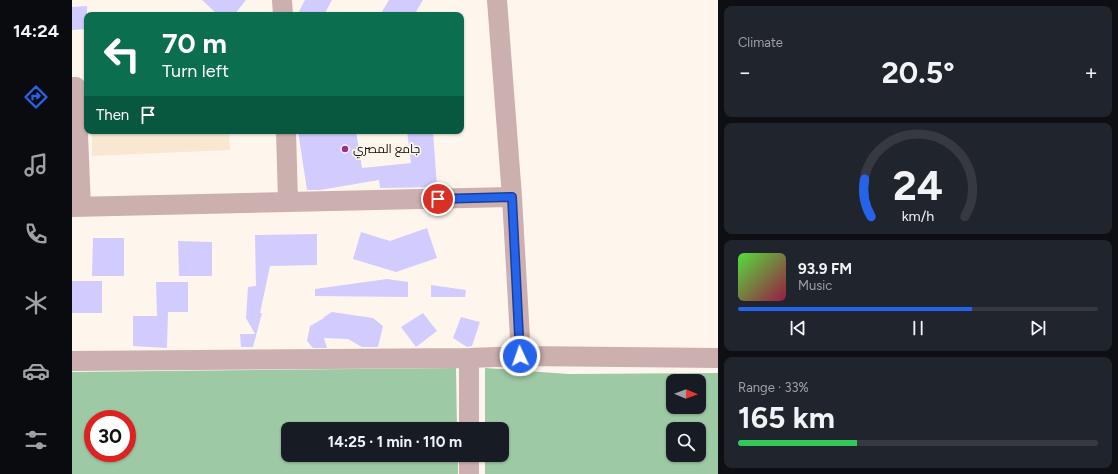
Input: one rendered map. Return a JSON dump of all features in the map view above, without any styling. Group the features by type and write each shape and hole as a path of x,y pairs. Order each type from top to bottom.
{"street":[{"path":"282,0 283,12"},
{"path":"497,0 512,197 520,356"},
{"path":"72,87 76,87 76,207 512,197"},
{"path":"286,134 288,202"},
{"path":"72,361 469,358 520,356 718,358"},
{"path":"469,358 469,422"},
{"path":"469,462 469,474"}],"shaded area":[{"path":"92,134 229,134 230,150 92,156"}],"green space":[{"path":"456,368 457,422 281,422 281,462 458,462 458,474 72,474 72,372"},
{"path":"485,368 569,374 718,373 718,474 485,474 485,462 509,462 509,422 485,422"}],"building":[{"path":"202,0 246,0 236,12 215,12"},
{"path":"305,0 332,0 326,12 299,12"},
{"path":"389,0 423,0 416,12 382,12"},
{"path":"87,6 87,12 84,12 84,29 72,30 72,7"},
{"path":"298,134 356,134 362,168 411,163 407,134 433,134 437,187 380,188 379,180 320,190 307,190"},
{"path":"427,228 437,258 396,272 353,259 361,232 390,241"},
{"path":"317,234 317,265 270,266 260,313 262,313 253,347 241,347 240,334 255,334 246,318 248,287 256,286 255,235"},
{"path":"93,238 124,238 124,276 92,276"},
{"path":"178,241 212,242 212,276 179,276"},
{"path":"387,279 408,282 408,297 315,296 315,289"},
{"path":"72,281 102,281 102,313 72,313"},
{"path":"156,282 188,282 188,312 168,312 167,348 133,346 133,316 157,316"},
{"path":"431,285 466,290 465,297 431,297"},
{"path":"332,312 373,318 383,326 378,347 362,347 348,339 324,338 327,348 313,348 307,341 310,326"},
{"path":"423,313 437,331 416,347 401,327"},
{"path":"461,317 480,322 472,346 467,347 453,338"}],"place":[{"name":"جامع المصري","path":"345,149"}],"route":[{"path":"438,199 512,197 520,356"}]}
